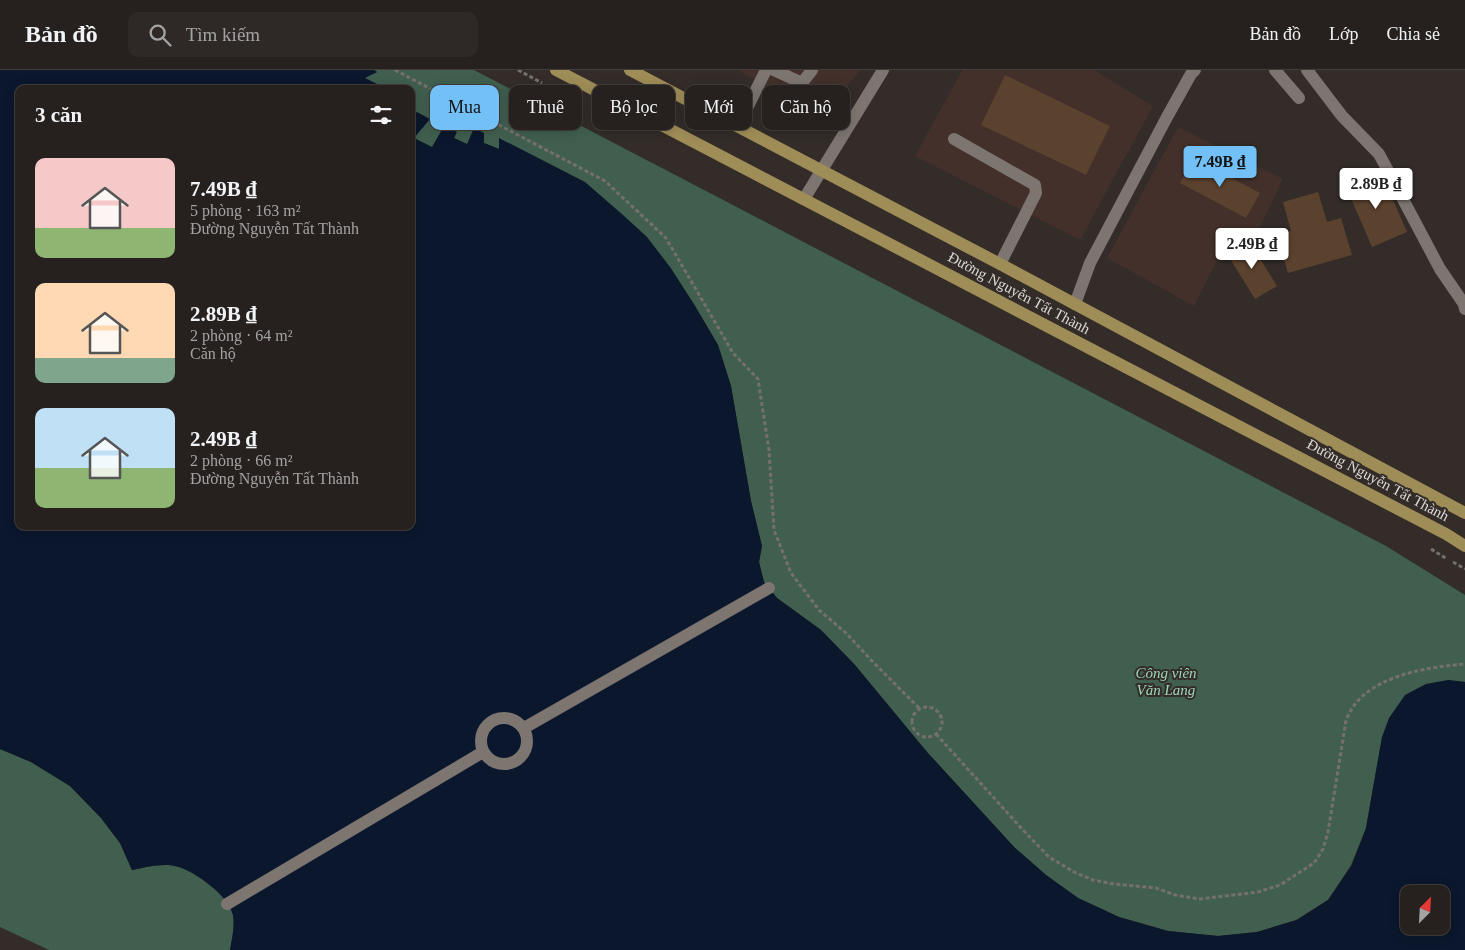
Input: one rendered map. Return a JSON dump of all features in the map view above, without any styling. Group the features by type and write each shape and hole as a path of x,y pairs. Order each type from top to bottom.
{"main road":[{"name":"Đường Nguyễn Tất Thành","path":"556,70 1446,534 1465,546"},
{"name":"Đường Nguyễn Tất Thành","path":"630,70 685,99"},
{"name":"Đường Nguyễn Tất Thành","path":"746,130 1464,509"}],"street":[{"path":"752,98 766,70"},
{"path":"774,70 802,83 812,70"},
{"path":"804,199 883,70"},
{"path":"1075,304 1090,262 1194,70"},
{"path":"1275,70 1298,98"},
{"path":"1307,70 1342,116 1379,154 1440,269 1464,304 1465,309"},
{"path":"954,139 1035,185 1036,193 1000,264"},
{"path":"524,728 769,588"},
{"path":"503,717 512,718 524,728 527,742 526,750 516,761 502,764 488,758 483,752 480,745 480,737 488,722 503,717"},
{"path":"227,904 483,752"}],"path":[{"path":"395,70 605,181 666,238 733,353 758,379 770,450 774,530 791,573 819,610 846,633 872,662 920,709"},
{"path":"936,734 1049,857 1074,872 1093,880 1156,888 1175,895 1200,899 1239,895 1258,892 1280,885 1314,863 1319,856 1328,832 1336,776 1348,717 1358,701 1376,686 1399,676 1439,666 1465,664"},
{"path":"930,707 938,711 941,716 942,725 936,734 922,736 914,729 912,720 920,709 930,707"}],"shaded area":[{"path":"738,70 860,70 848,85 766,85"},
{"path":"963,70 1094,70 1153,106 1080,240 915,156"},
{"path":"1178,127 1283,179 1255,237 1218,259 1194,306 1107,258"}],"green space":[{"name":"Công viên Văn Lang","path":"374,70 474,70 509,88 509,130 582,130 582,126 1386,546 1465,595 1465,682 1448,680 1382,737 1366,828 1351,865 1328,900 1296,920 1257,932 1218,936 1168,931 1119,917 1078,898 1046,875 1015,848 927,752 855,665 821,630 777,598 764,582 759,562 762,546 751,501 731,386 718,345 670,267 499,138 499,149 484,143 467,144 454,138 432,147 415,139 415,85 379,85 364,78 377,72"},
{"path":"0,749 31,762 70,786 101,818 120,843 132,870 168,865 179,867 194,874 211,886 225,900 233,915 230,950 49,950 0,927"}],"water":[{"path":"0,70 374,70 377,72 365,78 379,85 15,85 15,530 415,530 415,138 432,147 442,130 453,130 457,132 454,138 467,144 473,130 478,130 484,133 484,143 499,149 499,138 585,182 647,237 670,267 718,345 731,386 751,501 762,546 759,562 764,582 777,598 821,630 855,665 927,752 1015,848 1046,875 1078,898 1119,917 1168,931 1218,936 1257,932 1297,920 1328,900 1352,865 1366,828 1382,737 1389,718 1405,695 1426,684 1448,680 1465,682 1465,950 230,950 233,915 219,893 194,874 179,867 168,865 132,870 120,843 101,818 70,786 31,762 0,749"},
{"path":"417,112 430,119 415,137 415,114"}],"building":[{"path":"1005,75 1110,126 1086,175 981,125"},
{"path":"1193,158 1260,193 1246,218 1180,183"},
{"path":"1381,172 1407,232 1372,247 1346,187"},
{"path":"1318,192 1327,222 1341,218 1352,255 1288,273 1277,235 1291,231 1283,202"},
{"path":"1249,241 1277,286 1255,299 1227,254"}]}
